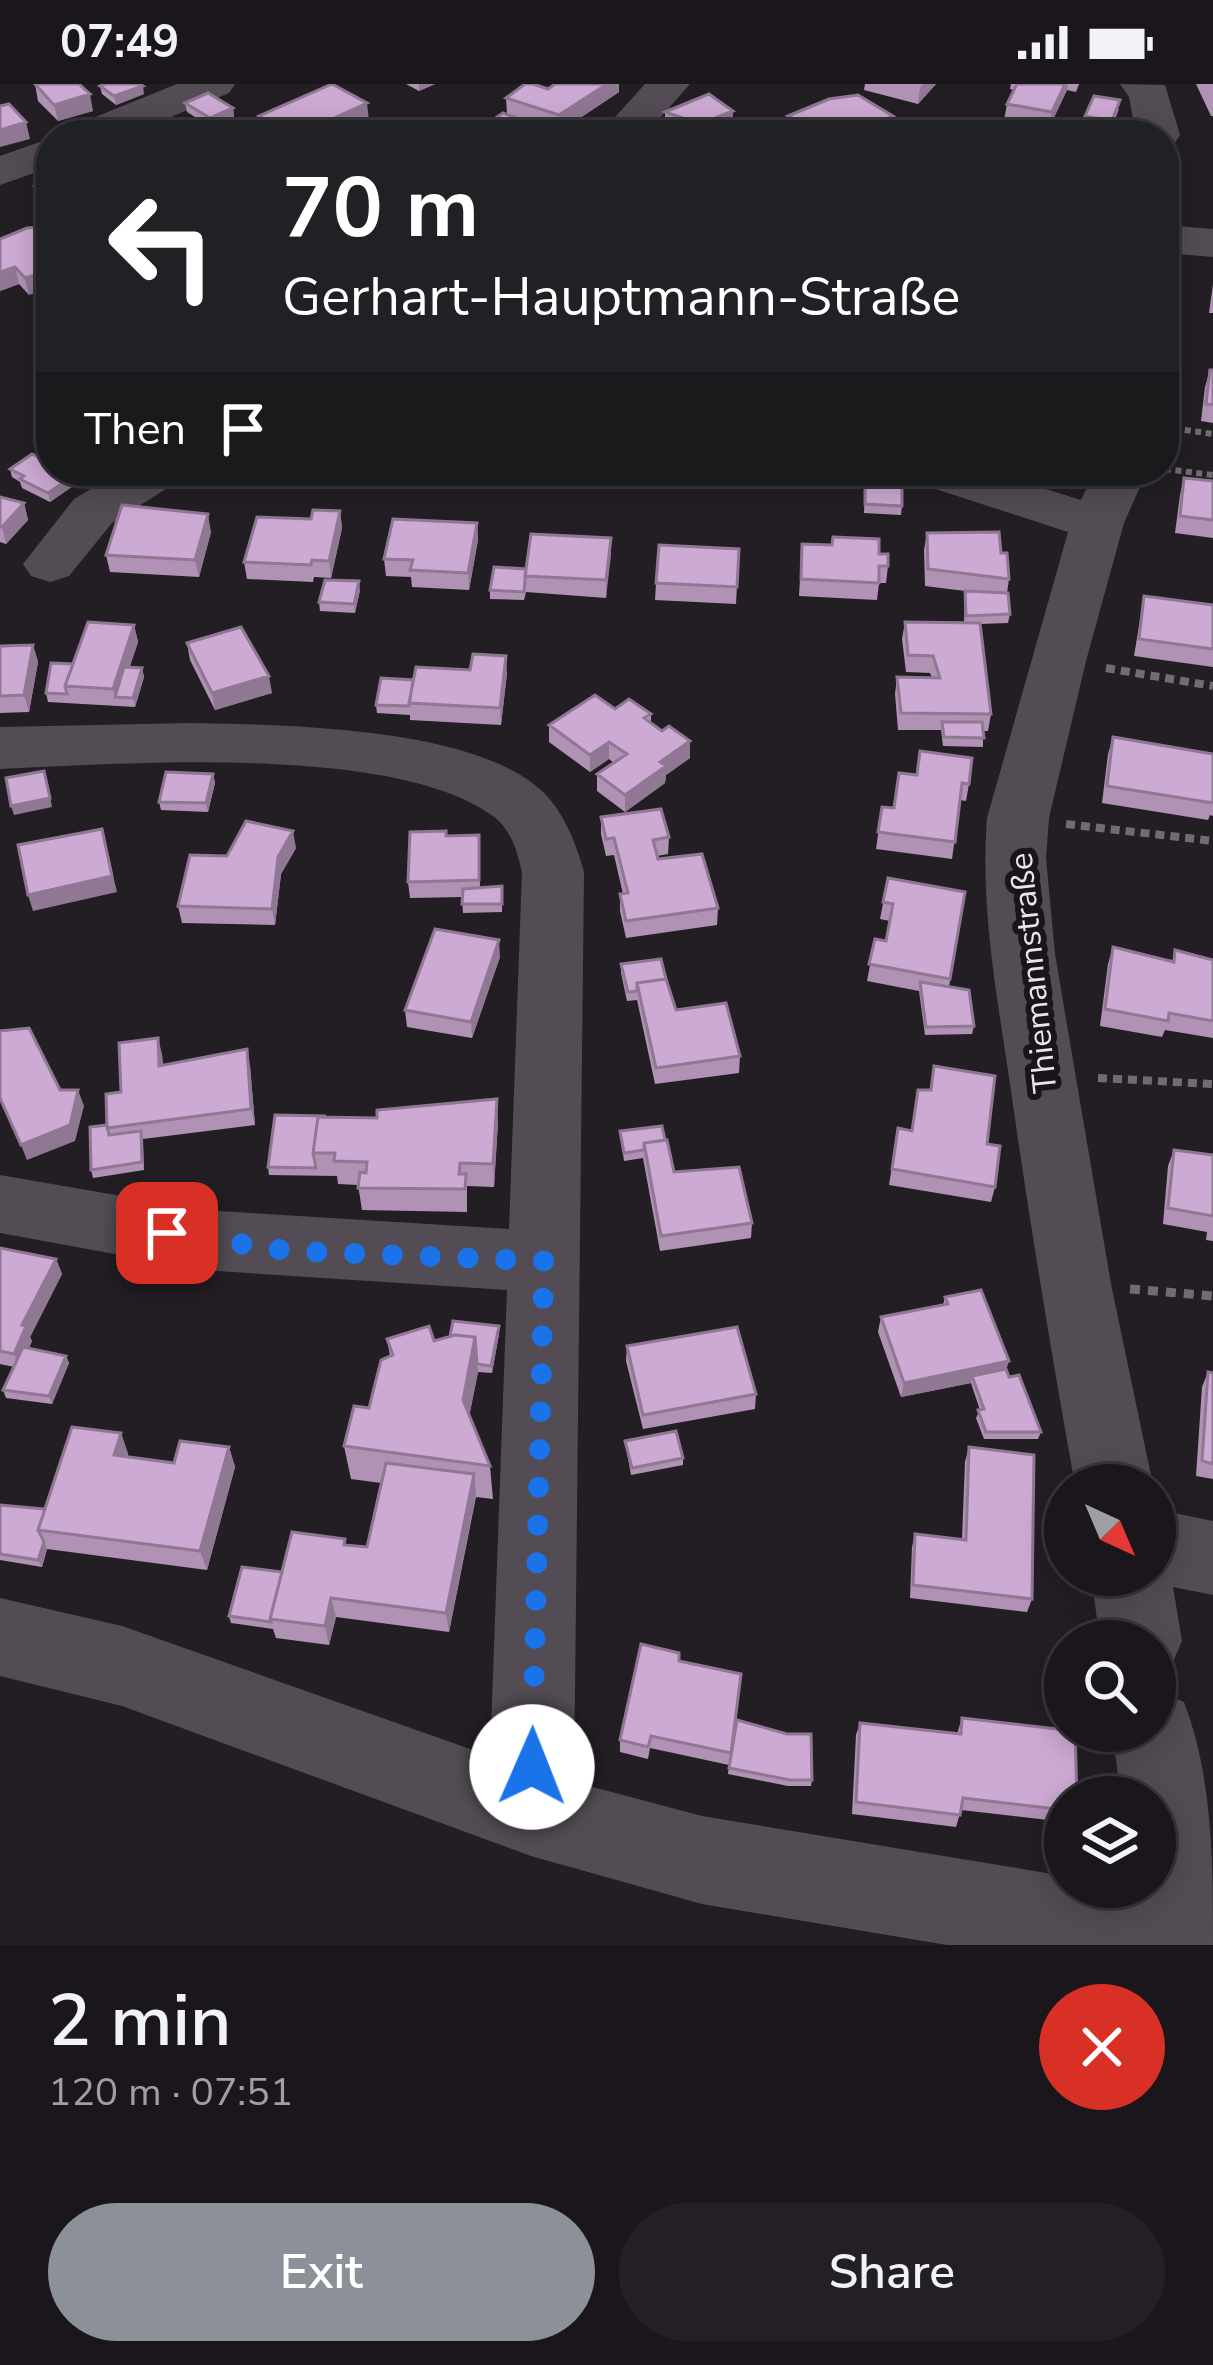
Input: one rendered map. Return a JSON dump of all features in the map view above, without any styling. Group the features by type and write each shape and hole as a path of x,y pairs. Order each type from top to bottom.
{"street":[{"path":"126,120 214,84"},
{"path":"635,120 669,84"},
{"path":"1142,84 1158,120"},
{"path":"0,172 36,157"},
{"path":"1179,240 1213,243"},
{"path":"50,564 93,511 134,486"},
{"path":"1035,486 1109,497"},
{"name":"Thiemannstraße","path":"1109,497 1057,661 1018,818 1015,858 1023,954 1067,1238 1110,1464"},
{"path":"0,748 265,746 421,760 470,774 514,799 542,831 554,872 530,1813"},
{"path":"0,1204 45,1215 290,1251 544,1261"},
{"path":"1176,1550 1213,1558"},
{"path":"0,1637 122,1666 530,1813 702,1860 1085,1924 1161,1945"},
{"path":"1157,1752 1187,1945"}],"path":[{"path":"1179,429 1213,434"},
{"path":"1179,471 1213,476"},
{"path":"1057,661 1213,686"},
{"path":"1075,825 1213,841"},
{"path":"1088,1078 1213,1084"},
{"path":"1133,1289 1213,1297"}],"building":[{"path":"35,84 79,84 90,94 54,105"},
{"path":"332,84 367,103 330,120 266,120 259,116"},
{"path":"525,84 548,89 555,84 607,84 559,115 506,98"},
{"path":"1017,84 1065,84 1052,112 1007,104"},
{"path":"100,86 143,86 114,96"},
{"path":"208,93 233,108 210,118 185,103"},
{"path":"709,94 733,111 710,120 688,120 665,112"},
{"path":"858,95 893,116 883,120 792,120 788,116 829,99"},
{"path":"1094,96 1120,100 1112,120 1085,116"},
{"path":"9,104 26,122 0,130 0,106"},
{"path":"503,113 521,120 492,120"},
{"path":"36,227 36,275 25,278 15,267 0,272 0,239"},
{"path":"1213,370 1213,405 1206,404"},
{"path":"32,454 36,456 36,486 58,486 48,493 20,479 24,476 10,469"},
{"path":"1184,478 1213,481 1213,520 1180,516"},
{"path":"865,486 902,486 902,506 865,504"},
{"path":"0,497 24,503 2,527 0,527"},
{"path":"122,505 208,514 195,560 106,555"},
{"path":"313,510 340,511 329,561 312,560 311,565 244,562 257,517 311,519"},
{"path":"393,519 477,523 468,573 410,570 413,560 384,559"},
{"path":"999,532 1009,579 928,569 927,533"},
{"path":"531,534 611,538 606,580 525,576"},
{"path":"833,537 879,539 879,554 888,554 888,566 879,566 879,583 801,579 802,544 832,545"},
{"path":"659,545 739,549 737,587 656,583"},
{"path":"494,567 526,569 524,592 490,590"},
{"path":"325,580 359,581 354,604 319,602"},
{"path":"965,591 1008,593 1010,614 966,616"},
{"path":"1144,596 1213,605 1213,649 1139,639"},
{"path":"88,622 134,625 113,689 65,686"},
{"path":"905,622 980,623 991,714 901,713 897,677 940,678 933,656 908,655"},
{"path":"241,627 269,676 212,693 187,643"},
{"path":"33,645 24,695 0,696 0,646"},
{"path":"473,654 506,656 500,708 409,703 416,667 470,670"},
{"path":"51,663 73,664 67,694 46,693"},
{"path":"124,667 142,668 133,698 115,697"},
{"path":"381,678 413,680 409,706 376,705"},
{"path":"595,695 615,709 629,699 651,714 644,718 662,731 669,726 690,741 660,762 666,766 625,795 597,774 627,754 609,742 590,755 549,725"},
{"path":"942,722 982,722 984,738 944,737"},
{"path":"1113,737 1213,754 1213,803 1107,786"},
{"path":"920,751 972,758 969,784 962,783 955,842 878,832 882,807 894,808 899,773 917,775"},
{"path":"44,771 50,798 11,806 6,778"},
{"path":"166,772 213,774 206,803 159,802"},
{"path":"661,809 669,837 653,840 658,859 702,854 718,908 626,921 620,894 628,893 614,838 606,839 601,817"},
{"path":"246,821 293,831 278,857 272,909 178,906 190,855 227,856"},
{"path":"102,829 112,876 28,895 18,845"},
{"path":"446,831 446,836 479,835 479,880 408,882 410,832"},
{"path":"888,878 965,892 950,979 869,964 875,939 886,941 893,904 883,902"},
{"path":"502,886 502,904 462,904 463,889"},
{"path":"435,929 499,940 471,1022 405,1010"},
{"path":"1113,947 1174,962 1175,950 1213,960 1213,1021 1169,1013 1168,1021 1105,1009"},
{"path":"661,959 666,979 637,983 637,991 628,992 621,964"},
{"path":"666,979 676,1010 726,1003 740,1056 656,1068 637,983"},
{"path":"920,982 969,990 974,1026 926,1027"},
{"path":"29,1028 60,1090 78,1090 70,1125 21,1145 0,1098 0,1031"},
{"path":"158,1038 159,1066 247,1049 251,1109 107,1128 106,1094 121,1092 119,1043"},
{"path":"934,1066 995,1076 987,1144 1000,1146 995,1187 892,1169 898,1128 912,1131 918,1090 931,1090"},
{"path":"497,1099 493,1164 460,1163 459,1174 466,1174 465,1189 358,1188 367,1162 334,1161 335,1153 313,1153 318,1117 377,1118 377,1110"},
{"path":"275,1115 326,1116 318,1117 316,1168 268,1167"},
{"path":"107,1125 109,1135 141,1131 142,1162 91,1170 90,1127"},
{"path":"662,1126 665,1140 624,1153 620,1131"},
{"path":"667,1140 674,1172 739,1167 752,1223 661,1236 644,1143"},
{"path":"1174,1150 1213,1155 1213,1216 1168,1208"},
{"path":"0,1248 56,1259 22,1325 26,1326 14,1354 0,1351"},
{"path":"981,1290 1009,1361 904,1383 881,1317 948,1304 945,1297"},
{"path":"453,1321 499,1326 491,1366 477,1364 475,1337 450,1336"},
{"path":"429,1326 434,1341 455,1335 475,1337 463,1400 490,1466 344,1446 354,1406 369,1408 381,1360 393,1355 387,1339"},
{"path":"737,1327 756,1394 643,1415 627,1346"},
{"path":"23,1347 66,1356 49,1396 3,1390"},
{"path":"1006,1369 1009,1377 1019,1375 1041,1432 986,1432 978,1410 984,1409 972,1376"},
{"path":"1208,1372 1213,1373 1213,1464 1202,1461"},
{"path":"72,1427 121,1433 114,1455 174,1463 180,1441 229,1447 200,1551 38,1530"},
{"path":"676,1431 683,1458 632,1468 625,1441"},
{"path":"969,1447 1034,1455 1032,1599 913,1585 915,1534 966,1540"},
{"path":"386,1463 474,1474 446,1613 331,1598 325,1626 270,1619 292,1532 367,1547"},
{"path":"0,1505 45,1509 38,1530 44,1542 38,1560 0,1554"},
{"path":"242,1567 282,1572 271,1622 229,1616"},
{"path":"641,1644 679,1653 679,1661 741,1674 731,1753 651,1736 648,1747 620,1740"},
{"path":"962,1718 1044,1727 1044,1752 1076,1752 1076,1776 1044,1776 1044,1808 963,1798 960,1815 856,1802 860,1723 961,1734"},
{"path":"737,1720 787,1734 811,1734 812,1780 729,1768"}],"route":[{"path":"167,1233 290,1251 544,1261 532,1767"}]}
